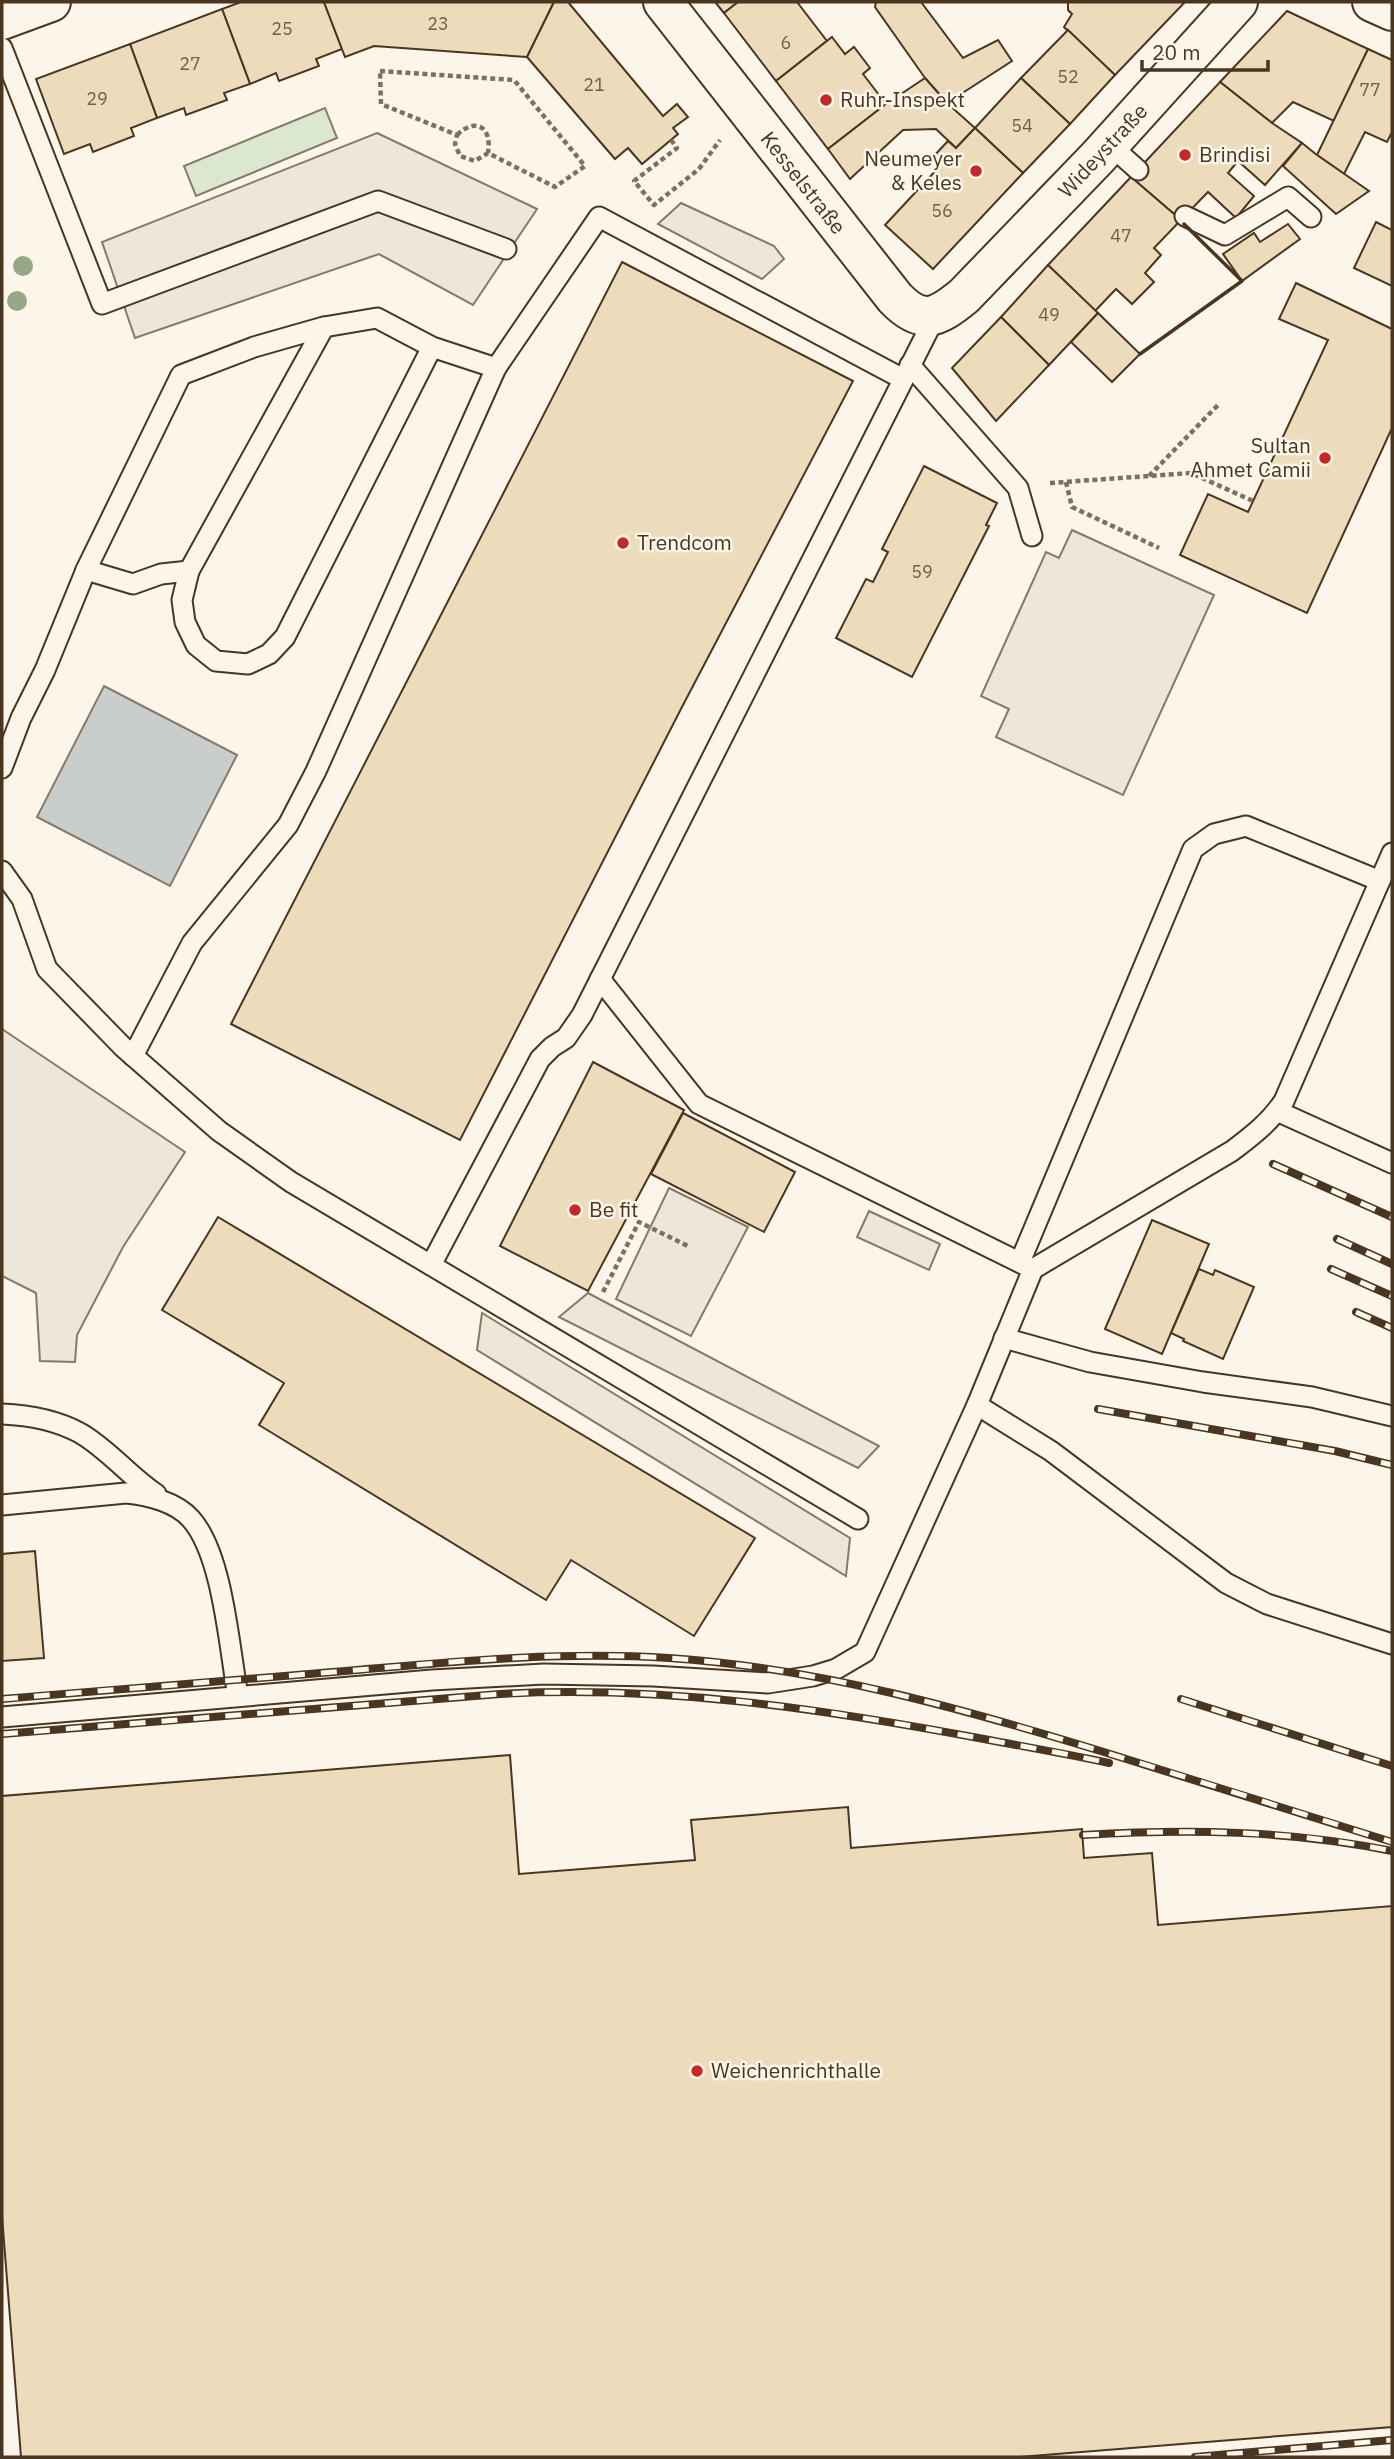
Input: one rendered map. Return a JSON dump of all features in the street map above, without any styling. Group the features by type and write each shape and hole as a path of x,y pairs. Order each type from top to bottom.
{"street":[{"path":"2,20 51,2"},
{"name":"Kesselstraße","path":"663,2 895,298 908,311 920,316 950,306"},
{"name":"Wideystraße","path":"950,306 1110,145 1238,2"},
{"path":"1372,2 1392,11"}],"lane":[{"path":"2,48 102,304 378,201 506,249"},
{"path":"1110,145 1138,170"},
{"path":"1185,216 1225,235 1288,197 1311,217"},
{"path":"133,1056 192,943 288,825 316,771 496,368 599,217 906,372 1018,488 1032,537"},
{"path":"431,1265 540,1059 566,1038 582,1015 906,372 950,306"},
{"path":"2,768 21,718 46,670 86,570 181,375 254,347 324,327 377,318 432,347 496,368"},
{"path":"324,327 189,571 182,600 185,622 196,645 216,661 248,664 269,654 285,637 432,347"},
{"path":"86,570 133,584 161,574 189,571"},
{"path":"2,1717 238,1696 544,1674 653,1676 768,1683 813,1676 836,1669 865,1652 977,1405 1004,1338 1026,1266 1193,849 1214,834 1246,826 1380,881"},
{"path":"1026,1266 1232,1151 1255,1134 1277,1111 1284,1101 1392,853"},
{"path":"2,871 22,899 47,969 133,1056 219,1130 291,1182 858,1519"},
{"path":"600,979 699,1104 1026,1266"},
{"path":"1277,1111 1392,1163"},
{"path":"1004,1338 1090,1362 1311,1397 1392,1416"},
{"path":"977,1405 1051,1451 1226,1583 1267,1604 1392,1644"},
{"path":"2,1414 38,1418 64,1425 82,1434 138,1482 190,1517 204,1537 212,1562 238,1696"},
{"path":"2,1505 126,1493 145,1495 174,1507"}],"path":[{"path":"457,135 382,104 380,71 514,80 585,166 555,187 488,153"},
{"path":"671,140 677,148 634,181 654,205 699,169 721,138 750,116"},
{"path":"477,125 487,132 491,139 488,153 475,162 460,156 455,144 457,135 466,127 477,125"},
{"path":"1148,476 1218,405"},
{"path":"1018,488 1191,473 1253,501"},
{"path":"1066,482 1072,507 1158,548"},
{"path":"603,1292 639,1222 688,1246"}],"green space":[{"path":"325,108 337,138 196,196 184,166"}],"shaded area":[{"path":"377,133 537,209 473,305 379,254 135,338 102,242"},
{"path":"681,203 774,246 784,259 762,279 658,224"},
{"path":"1072,530 1214,595 1123,795 996,737 1009,709 981,696 1046,552 1059,558"},
{"path":"104,686 237,755 170,886 37,817"},
{"path":"2,1029 185,1152 123,1247 77,1335 75,1362 40,1361 36,1293 2,1276"},
{"path":"669,1188 748,1227 691,1336 616,1299"},
{"path":"869,1211 940,1244 929,1270 857,1237"},
{"path":"588,1293 879,1446 858,1468 559,1317"},
{"path":"482,1313 850,1538 846,1576 477,1350"}],"building":[{"path":"241,2 324,2 342,49 316,59 319,66 279,81 276,73 250,84 222,9"},
{"path":"324,2 554,2 527,57 374,46 345,57"},
{"path":"554,2 568,2 663,116 677,104 688,117 673,128 678,134 642,164 628,148 615,159 527,57"},
{"path":"715,2 738,2 724,13"},
{"path":"738,2 797,2 827,41 776,81 724,13"},
{"path":"876,2 921,2 963,58 998,40 1012,61 947,103 925,78 875,7"},
{"path":"1068,2 1185,2 1115,75 1064,27 1072,14 1068,10"},
{"path":"222,9 250,84 224,93 227,100 186,115 184,108 157,118 130,44"},
{"path":"1287,11 1368,49 1334,121 1293,102 1272,123 1220,82"},
{"path":"1068,30 1115,75 1070,124 1021,78"},
{"path":"832,37 845,54 854,47 870,68 863,74 886,104 828,149 776,81"},
{"path":"130,44 157,118 131,128 134,136 93,152 90,144 64,154 36,79"},
{"path":"1368,49 1392,60 1392,132 1387,142 1365,132 1344,174 1317,155"},
{"path":"925,78 947,103 975,128 956,148 936,129 903,130 850,179 828,149"},
{"path":"1021,78 1070,124 1023,173 975,128"},
{"path":"1220,82 1302,143 1265,185 1238,161 1228,173 1254,196 1236,218 1208,192 1181,220 1131,177"},
{"path":"975,128 1023,173 933,269 885,225 940,166 932,158 948,141 956,148"},
{"path":"1302,143 1369,191 1336,214 1283,166"},
{"path":"1131,177 1181,220 1154,248 1161,255 1145,273 1154,282 1132,304 1116,289 1095,311 1048,265"},
{"path":"1376,222 1392,230 1392,286 1354,268"},
{"path":"1288,224 1300,239 1242,281 1223,254 1254,233 1260,242"},
{"name":"Trendcom","path":"622,262 853,381 460,1140 231,1024"},
{"path":"1048,265 1098,313 1049,365 1001,317"},
{"name":"Sultan Ahmet Camii","path":"1296,283 1392,329 1392,428 1307,613 1180,555 1208,494 1248,512 1328,340 1279,319"},
{"path":"1098,313 1140,354 1112,382 1071,342"},
{"path":"1001,317 1049,365 996,421 952,368"},
{"path":"924,466 997,503 986,525 989,526 912,677 836,638 866,579 873,582 888,552 882,549"},
{"name":"Be fit","path":"593,1062 684,1110 588,1291 500,1246"},
{"path":"683,1113 795,1172 764,1232 651,1174"},
{"path":"218,1217 755,1538 694,1636 571,1560 546,1600 259,1425 284,1383 162,1310"},
{"path":"1152,1220 1209,1244 1162,1354 1105,1329"},
{"path":"1199,1269 1213,1275 1215,1270 1254,1287 1223,1359 1171,1333"},
{"path":"35,1551 44,1658 2,1661 2,1554"},
{"name":"Weichenrichthalle","path":"510,1755 519,1874 695,1860 691,1820 848,1807 851,1848 1082,1829 1084,1858 1152,1853 1158,1925 1392,1906 1392,2427 1019,2457 21,2457 2,2216 2,1796"}],"railway":[{"path":"1273,1164 1392,1217"},
{"path":"1337,1239 1392,1264"},
{"path":"1331,1269 1392,1296"},
{"path":"1356,1312 1392,1328"},
{"path":"1098,1409 1335,1451 1392,1465"},
{"path":"2,1699 513,1658 630,1656 725,1663 836,1681 945,1706 1107,1753 1392,1842"},
{"path":"2,1734 500,1694 622,1693 683,1696 804,1709 924,1728 1109,1763"},
{"path":"1181,1699 1392,1766"},
{"path":"1083,1835 1161,1832 1277,1835 1392,1851"},
{"path":"1195,2457 1392,2440"}],"wall":[{"path":"1140,354 1242,281 1184,224"}],"place":[{"name":"Ruhr-Inspekt","path":"826,100"},
{"name":"Brindisi","path":"1185,155"},
{"name":"Neumeyer & Keles","path":"976,171"},
{"name":"Sultan Ahmet Camii","path":"1325,458"},
{"name":"Trendcom","path":"623,543"},
{"name":"Be fit","path":"575,1210"},
{"name":"Weichenrichthalle","path":"697,2071"}]}
